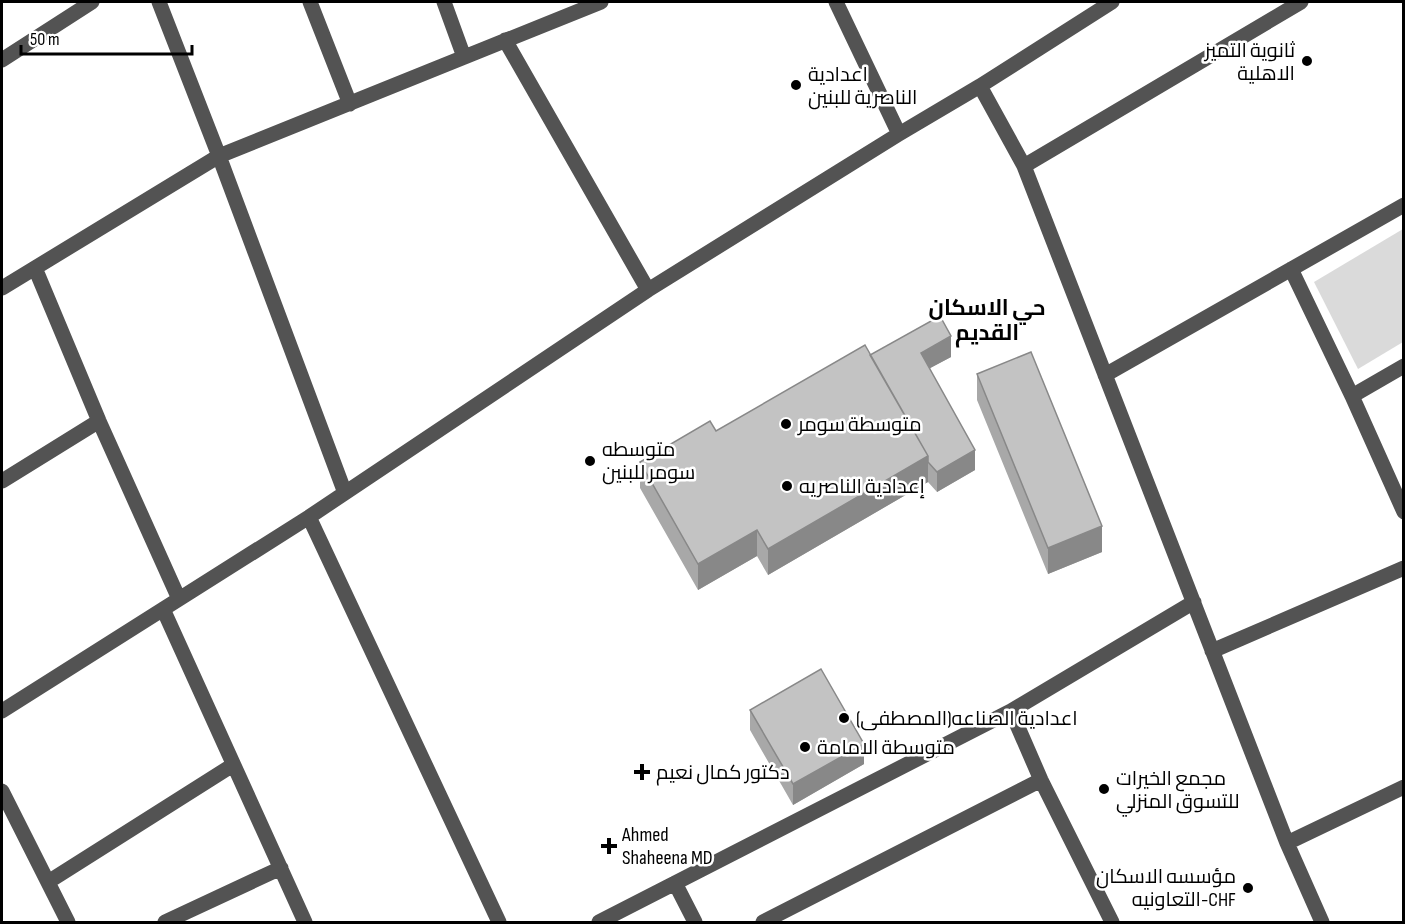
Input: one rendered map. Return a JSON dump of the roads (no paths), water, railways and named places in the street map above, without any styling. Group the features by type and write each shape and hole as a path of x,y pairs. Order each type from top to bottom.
{"street":[{"path":"2,60 92,2"},
{"path":"159,2 345,493"},
{"path":"310,2 350,104"},
{"path":"444,2 464,57"},
{"path":"2,288 219,156 598,2"},
{"path":"836,2 899,134"},
{"path":"2,711 309,517 648,290 1112,2"},
{"path":"1024,166 1301,2"},
{"path":"505,40 648,290"},
{"path":"980,86 1024,166 1287,843 1323,922"},
{"path":"1105,375 1404,204"},
{"path":"35,268 99,421 179,599"},
{"path":"1291,269 1404,512"},
{"path":"1352,396 1404,366"},
{"path":"2,481 99,421"},
{"path":"309,517 499,922"},
{"path":"1212,651 1404,567"},
{"path":"599,922 1011,711 1194,602"},
{"path":"163,609 305,922"},
{"path":"1011,711 1041,780 1112,922"},
{"path":"48,882 233,765"},
{"path":"763,922 1041,780"},
{"path":"1287,843 1404,787"},
{"path":"2,791 68,922"},
{"path":"165,922 281,868"},
{"path":"675,883 695,922"}],"place":[{"name":"ثانوية التميز الاهلية","path":"1307,61"},
{"name":"اعدادية الناصرية للبنين","path":"796,85"},
{"name":"متوسطة سومر","path":"786,424"},
{"name":"متوسطه سومر للبنين","path":"590,461"},
{"name":"إعدادية الناصريه","path":"787,486"},
{"name":"اعدادية الصناعه(المصطفى)","path":"844,718"},
{"name":"متوسطة الامامة","path":"805,747"},
{"name":"دكتور كمال نعيم","path":"642,772"},
{"name":"مجمع الخيرات للتسوق المنزلي","path":"1104,789"},
{"name":"Ahmed Shaheena MD","path":"609,846"},
{"name":"مؤسسه الاسكان التعاونيه-CHF","path":"1248,888"}],"district":[{"name":"حي الاسكان القديم","path":"987,320"}]}
